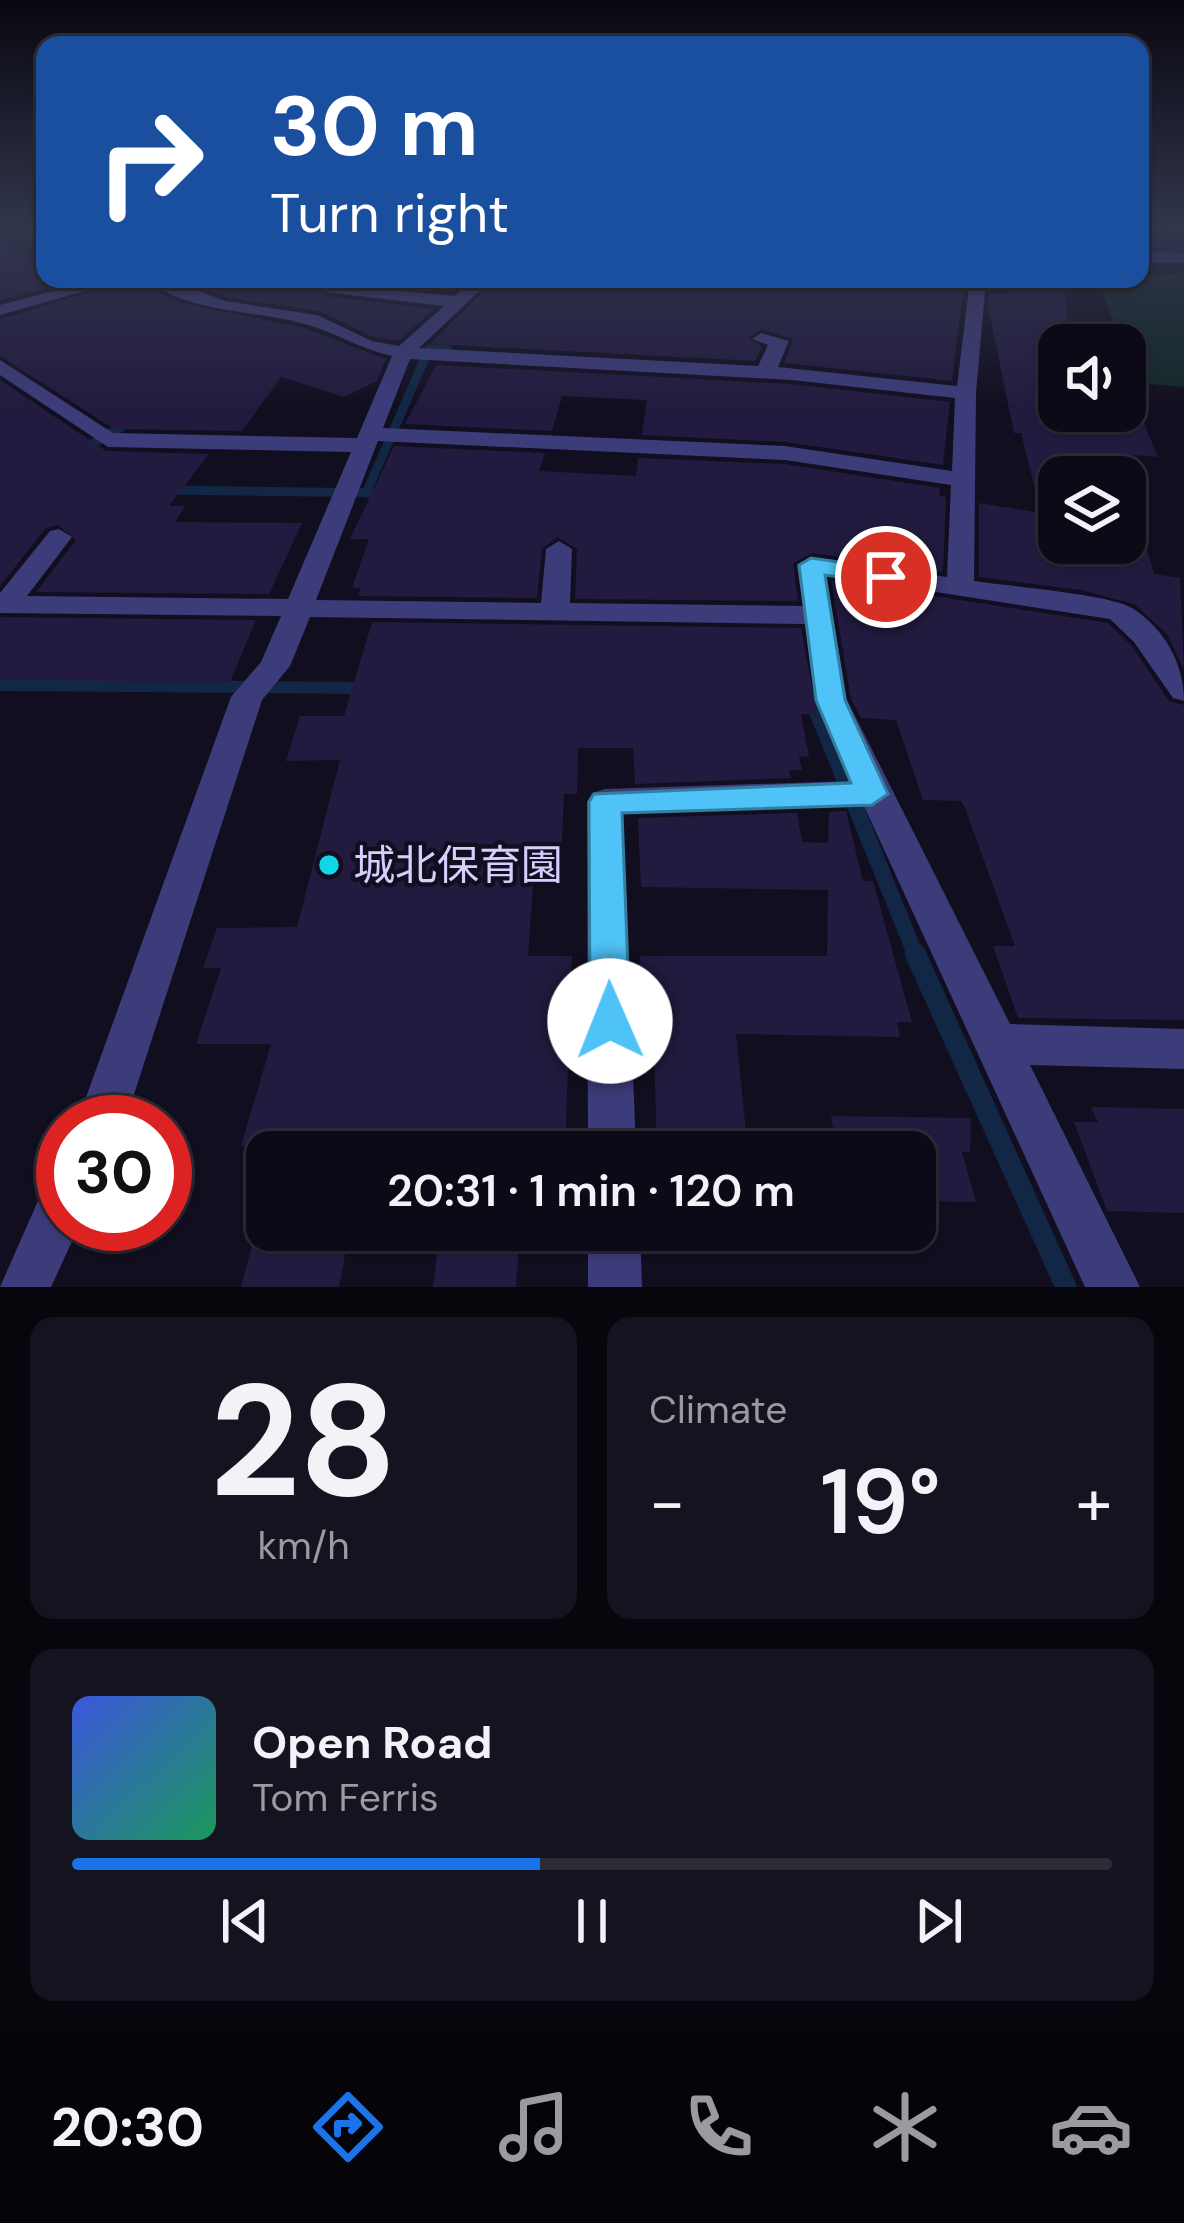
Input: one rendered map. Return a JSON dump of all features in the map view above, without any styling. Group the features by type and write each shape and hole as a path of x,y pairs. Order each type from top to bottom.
{"street":[{"path":"0,310 86,289"},
{"path":"178,289 221,306 311,319 366,345 418,354 765,373 966,392"},
{"path":"342,289 458,302"},
{"path":"111,1095 255,688 275,666 346,492 381,437 418,354 473,289"},
{"path":"960,589 966,392 977,289"},
{"path":"761,339 780,341 765,373"},
{"path":"0,365 105,437 381,437 785,453 965,479"},
{"path":"3,604 59,537"},
{"path":"555,612 559,549"},
{"path":"1113,1287 997,1044 852,794 831,700 801,614 811,565 1119,612 1145,636 1184,691"},
{"path":"3,604 801,614"},
{"path":"612,1131 605,802 852,794"},
{"path":"997,1044 1184,1049"},
{"path":"24,1287 41,1251"},
{"path":"614,1251 615,1287"}],"green space":[{"path":"1101,289 1184,289 1184,387 1146,384 1146,324 1114,324"}],"building":[{"path":"0,289 43,289 0,300"},
{"path":"99,289 153,289 181,303 304,328 386,359 377,381 344,397 281,377 242,431 114,429 0,356 0,319"},
{"path":"206,289 324,289 325,296 434,309 398,341 373,337 319,311 226,297"},
{"path":"486,289 963,290 952,381 784,363 793,339 762,329 748,338 762,347 755,361 430,344"},
{"path":"1006,289 1064,292 1069,324 1038,324 1038,432 1146,428 1158,457 1038,456 1038,501 1021,433 1014,433 989,293 1007,294"},
{"path":"436,365 792,384 950,402 943,465 786,442 642,435 647,400 562,396 552,431 405,424"},
{"path":"0,380 106,451 209,454 169,506 185,506 175,522 302,523 269,594 36,592 76,540 58,525 46,528 0,586"},
{"path":"394,446 545,453 539,471 636,476 638,458 785,464 940,488 939,496 946,497 943,572 812,553 793,563 798,601 575,599 577,549 557,537 542,549 537,598 358,596 361,588 352,588 369,539 350,539"},
{"path":"979,503 1038,513 1038,564 1146,564 1146,546 1154,574 1180,578 1184,670 1167,634 1134,604 1081,590 979,577"},
{"path":"831,580 1108,623 1131,645 1169,701 1184,705 1184,1020 1018,1018 993,946 1015,946 965,808 961,801 923,800 896,720 861,718 851,699"},
{"path":"0,617 256,620 230,682 168,682 0,679"},
{"path":"372,622 801,628 817,715 801,714 809,757 799,756 802,770 789,770 791,778 635,784 633,748 578,748 577,794 564,794 560,885 533,885 528,956 572,956 566,1131 246,1131 246,1146 241,1146 271,1044 196,1044 221,968 203,968 217,928 297,927 340,760 286,761 300,716 344,716"},
{"path":"846,811 863,881 873,881 912,1022 897,1022 900,1037 736,1034 746,1131 656,1131 654,1052 643,1052 640,956 827,956 828,890 641,887 638,818 797,813 802,842 828,843 829,812"},
{"path":"1091,1107 1184,1109 1184,1213 1107,1211 1074,1122 1098,1122"},
{"path":"831,1116 971,1118 970,1152 962,1152 976,1202 936,1201 936,1131 834,1131"},
{"path":"250,1251 346,1251 339,1287 241,1287"},
{"path":"437,1251 519,1251 516,1287 433,1287"}],"waterway":[{"path":"367,491 429,349 448,350"},
{"path":"82,450 135,419"},
{"path":"164,490 388,493"},
{"path":"0,685 367,688"},
{"path":"811,697 916,956"},
{"path":"915,953 1066,1287"}],"place":[{"name":"城北保育園","path":"329,865"}],"route":[{"path":"610,1021 605,802 872,794 831,700 811,565 886,577"}]}
